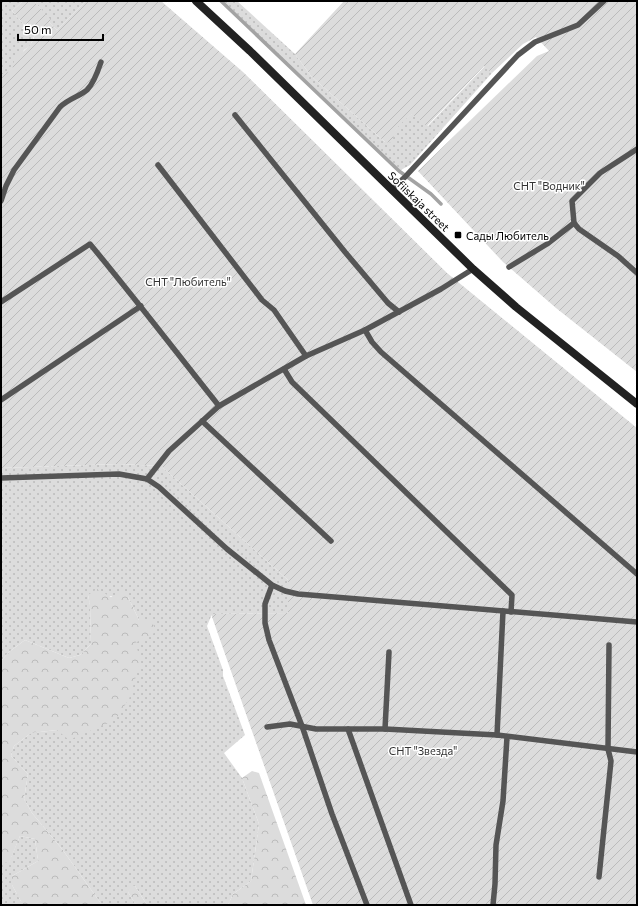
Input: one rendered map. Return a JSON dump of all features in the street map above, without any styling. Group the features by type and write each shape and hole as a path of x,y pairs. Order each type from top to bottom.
{"main road":[{"name":"Sofiiskaja street","path":"196,1 250,51 473,269 516,307 637,404"}],"lane":[{"path":"391,190 410,173 518,55 535,42 578,25 604,1"},
{"path":"1,201 14,170 60,107 66,101 86,91 92,84 102,62"},
{"path":"235,115 354,264 388,304 398,312"},
{"path":"637,148 600,173 572,201 574,223 578,229 618,256 637,272"},
{"path":"158,165 262,300 274,310 306,356"},
{"path":"508,267 547,244 574,223"},
{"path":"1,302 90,244 141,306 170,346 219,406"},
{"path":"147,479 169,451 219,406 306,356 365,330 441,289 473,269"},
{"path":"1,400 141,306"},
{"path":"365,330 372,342 381,352 637,574"},
{"path":"284,369 292,382 512,595 511,612"},
{"path":"202,421 331,541"},
{"path":"1,478 120,474 147,479 159,487 227,549 272,585 285,591 298,594 637,622"},
{"path":"272,585 265,604 266,629 269,640 302,726 332,814 367,905"},
{"path":"498,735 503,611"},
{"path":"599,877 611,761 608,749 609,645"},
{"path":"385,729 388,652"},
{"path":"267,727 290,724 316,729 385,729 498,735 637,752"},
{"path":"348,729 411,905"},
{"path":"493,905 496,845 503,801 507,736"}],"green space":[{"path":"1,1 23,1 12,11 26,27 35,34 30,46 24,50 13,71 1,75"},
{"name":"СНТ \"Любитель\"","path":"23,1 34,1 51,20 49,22 57,30 86,1 161,1 243,72 447,273 637,428 637,905 313,905 211,614 288,613 288,580 161,466 119,464 1,468 1,75 13,70 15,59 30,45 35,36 35,34 26,27 12,11"},
{"path":"34,1 86,1 57,30 49,22 50,20"},
{"path":"221,1 237,1 295,54 311,76 385,142 393,134 400,123 413,113 428,126 485,66 492,73 410,165 399,171"},
{"name":"СНТ \"Водник\"","path":"344,1 637,1 637,372 556,308 503,262 418,171 537,56 549,51 536,37 523,44 492,73 484,66 427,126 412,114 401,123 396,130 392,143 385,142 311,76 295,54"},
{"path":"119,464 161,466 288,580 289,613 212,614 207,626 223,670 223,676 245,735 224,753 242,778 259,824 251,881 233,894 228,905 147,905 135,886 128,892 136,905 102,905 62,849 32,813 24,799 28,774 11,756 14,746 31,733 57,730 134,643 139,620 128,597 88,595 90,605 91,644 80,655 69,658 25,640 9,652 1,661 1,468"},
{"path":"97,589 111,597 121,591 128,597 139,620 151,619 156,632 135,643 141,660 129,699 115,720 69,740 57,730 31,733 14,746 11,756 28,774 24,799 32,813 62,849 102,905 23,905 12,885 12,876 38,861 35,839 20,836 9,863 1,862 1,661 9,652 25,640 69,658 80,655 91,644 90,605 88,595"},
{"path":"252,771 259,773 306,905 228,905 233,894 251,881 259,824 242,778"},
{"path":"20,836 35,839 38,861 12,876 12,885 23,905 1,905 1,862 9,862"},
{"path":"130,885 135,886 147,905 136,905 128,892"}],"waterway":[{"path":"221,1 399,171 431,194 441,204"}],"place":[{"name":"Сады Любитель","path":"458,235"}],"park label":[{"name":"СНТ \"Звезда\"","path":"423,750"}]}
